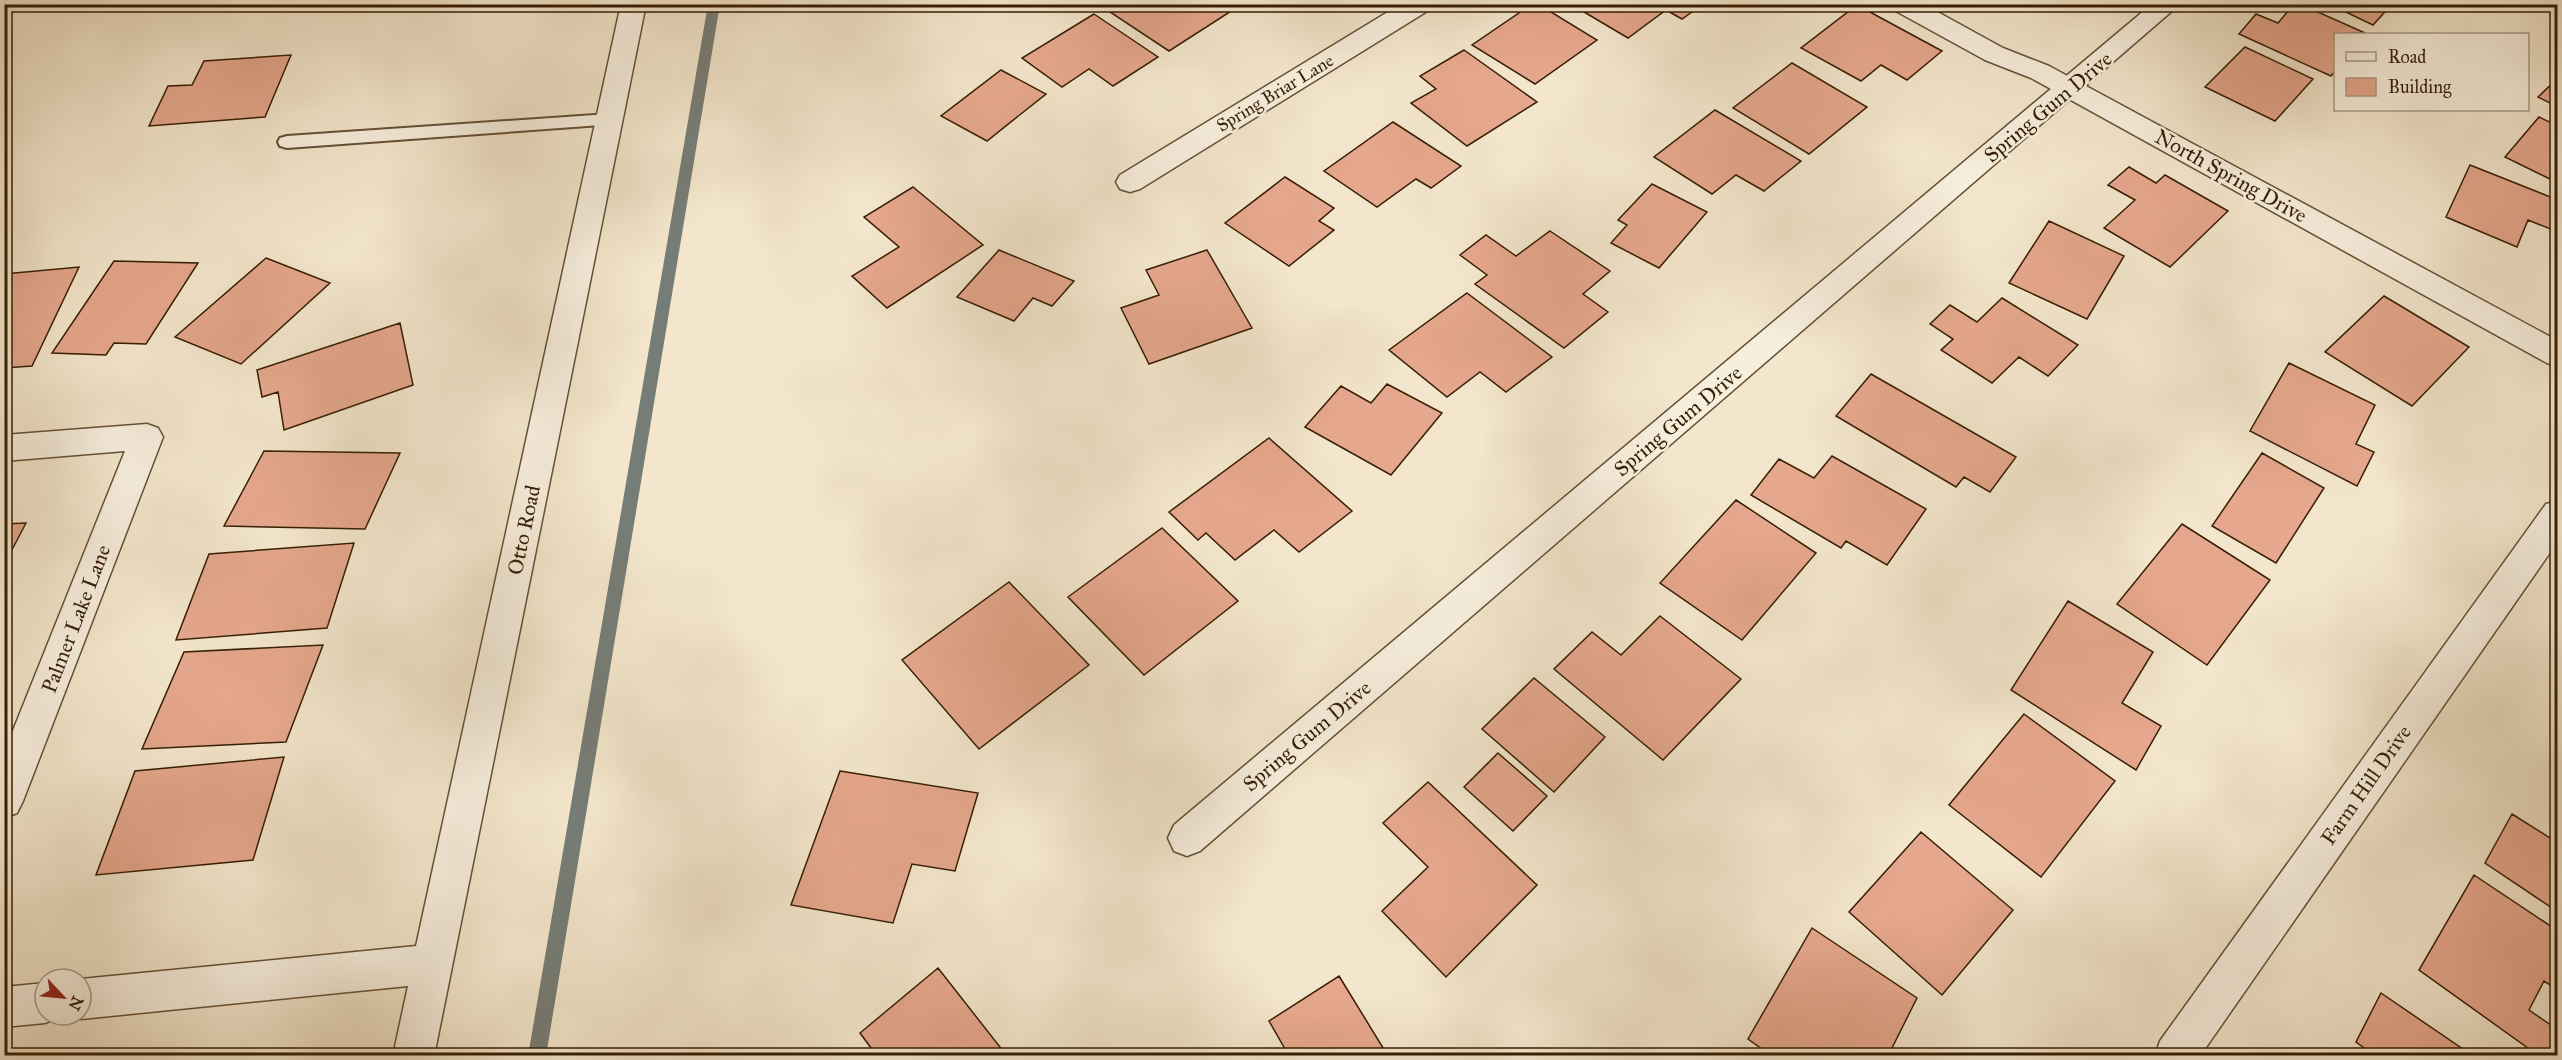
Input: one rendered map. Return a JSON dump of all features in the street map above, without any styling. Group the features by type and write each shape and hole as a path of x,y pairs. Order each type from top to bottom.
{"street":[{"name":"Otto Road","path":"413,1056 634,4"},
{"name":"Spring Briar Lane","path":"1130,182 1420,4"},
{"name":"North Spring Drive","path":"1902,4 1994,54 2040,72 2070,88 2558,355"},
{"name":"Spring Gum Drive","path":"1187,838 2168,4"},
{"name":"Palmer Lake Lane","path":"4,448 147,437 4,801"},
{"name":"Farm Hill Drive","path":"2175,1056 2558,514"},
{"path":"93,998 434,963"},
{"path":"4,1007 33,1004"}],"lane":[{"path":"287,142 609,120"}],"building":[{"path":"1122,4 1230,4 1236,8 1169,51 1110,12"},
{"path":"1532,4 1538,4 1597,40 1535,84 1472,45"},
{"path":"1576,4 1703,4 1682,19 1666,10 1628,38 1574,6"},
{"path":"2294,4 2300,4 2365,33 2334,33 2334,72 2331,76 2239,34 2256,14 2278,23"},
{"path":"2329,4 2392,4 2373,25"},
{"path":"1857,5 1942,51 1907,80 1881,65 1861,81 1801,48"},
{"path":"1094,14 1158,57 1113,86 1089,69 1062,87 1022,58"},
{"path":"2245,47 2313,79 2275,121 2205,87"},
{"path":"1464,50 1537,102 1467,146 1411,103 1436,89 1420,76"},
{"path":"291,55 265,117 149,126 168,86 192,85 204,61"},
{"path":"1792,63 1867,107 1809,154 1733,108"},
{"path":"1001,70 1046,94 987,141 941,116"},
{"path":"2558,78 2558,107 2538,97"},
{"path":"1715,110 1801,161 1764,191 1736,175 1712,194 1654,157"},
{"path":"2539,117 2558,126 2558,183 2505,157"},
{"path":"1393,122 1461,166 1431,188 1416,179 1377,207 1324,171"},
{"path":"2470,165 2558,200 2558,232 2528,220 2517,247 2446,217"},
{"path":"2129,167 2156,183 2165,175 2228,211 2170,267 2104,228 2135,200 2108,185"},
{"path":"1285,177 1334,208 1319,221 1334,230 1289,266 1225,223"},
{"path":"1652,184 1707,212 1659,268 1611,243 1627,225 1618,220"},
{"path":"913,187 983,245 887,308 852,276 899,247 864,217"},
{"path":"2049,221 2124,256 2087,319 2009,283"},
{"path":"1550,231 1610,271 1583,294 1608,312 1564,348 1475,284 1487,275 1460,255 1486,235 1516,256"},
{"path":"999,250 1074,281 1052,306 1033,298 1014,321 957,297"},
{"path":"1207,250 1252,328 1149,364 1121,308 1159,295 1146,270"},
{"path":"266,258 330,283 241,364 175,337"},
{"path":"114,261 198,263 146,344 114,343 106,355 52,353"},
{"path":"79,267 32,366 4,368 4,274"},
{"path":"1467,293 1552,357 1506,392 1480,372 1447,397 1389,350"},
{"path":"2384,296 2469,347 2412,406 2325,352"},
{"path":"2002,298 2078,345 2048,376 2019,357 1992,383 1941,350 1953,339 1930,324 1950,305 1977,322"},
{"path":"400,323 413,385 284,430 278,392 262,397 257,370"},
{"path":"2289,363 2375,405 2356,444 2374,452 2357,486 2250,431"},
{"path":"1871,374 2016,457 1990,492 1964,477 1956,487 1836,416"},
{"path":"1387,384 1442,413 1391,475 1305,427 1341,386 1371,403"},
{"path":"1269,438 1352,511 1299,552 1274,530 1235,560 1206,533 1198,540 1169,512"},
{"path":"264,451 400,453 365,529 224,526"},
{"path":"2262,453 2324,488 2276,563 2212,526"},
{"path":"1832,456 1926,509 1887,565 1846,541 1841,548 1751,495 1779,459 1814,478"},
{"path":"1736,500 1816,553 1742,640 1660,583"},
{"path":"26,523 4,565 4,524"},
{"path":"2182,524 2270,580 2207,665 2117,604"},
{"path":"1162,528 1238,601 1144,675 1068,597"},
{"path":"354,543 327,628 176,640 209,554"},
{"path":"1009,582 1089,665 979,749 902,660"},
{"path":"2068,601 2153,652 2122,703 2161,726 2136,770 2011,690"},
{"path":"1660,616 1741,679 1663,760 1554,669 1592,632 1621,655"},
{"path":"323,645 286,742 142,749 184,652"},
{"path":"1534,678 1605,737 1554,792 1482,729"},
{"path":"2024,714 2115,781 2041,877 1949,805"},
{"path":"1498,753 1547,796 1513,831 1464,787"},
{"path":"284,757 253,860 96,875 135,771"},
{"path":"840,771 978,793 955,871 912,864 893,923 791,905"},
{"path":"1428,782 1537,885 1446,977 1382,911 1428,867 1383,823"},
{"path":"2512,814 2558,843 2558,912 2485,863"},
{"path":"1921,832 2013,910 1942,995 1849,912"},
{"path":"2474,875 2558,931 2558,990 2544,981 2529,1010 2558,1030 2558,1056 2539,1056 2419,970"},
{"path":"1812,928 1917,998 1888,1056 1772,1056 1748,1039"},
{"path":"938,968 1007,1056 877,1056 860,1033"},
{"path":"1339,976 1388,1056 1289,1056 1269,1021"},
{"path":"2381,993 2473,1056 2375,1056 2356,1042"}],"waterway":[{"path":"537,1056 714,4"}]}
